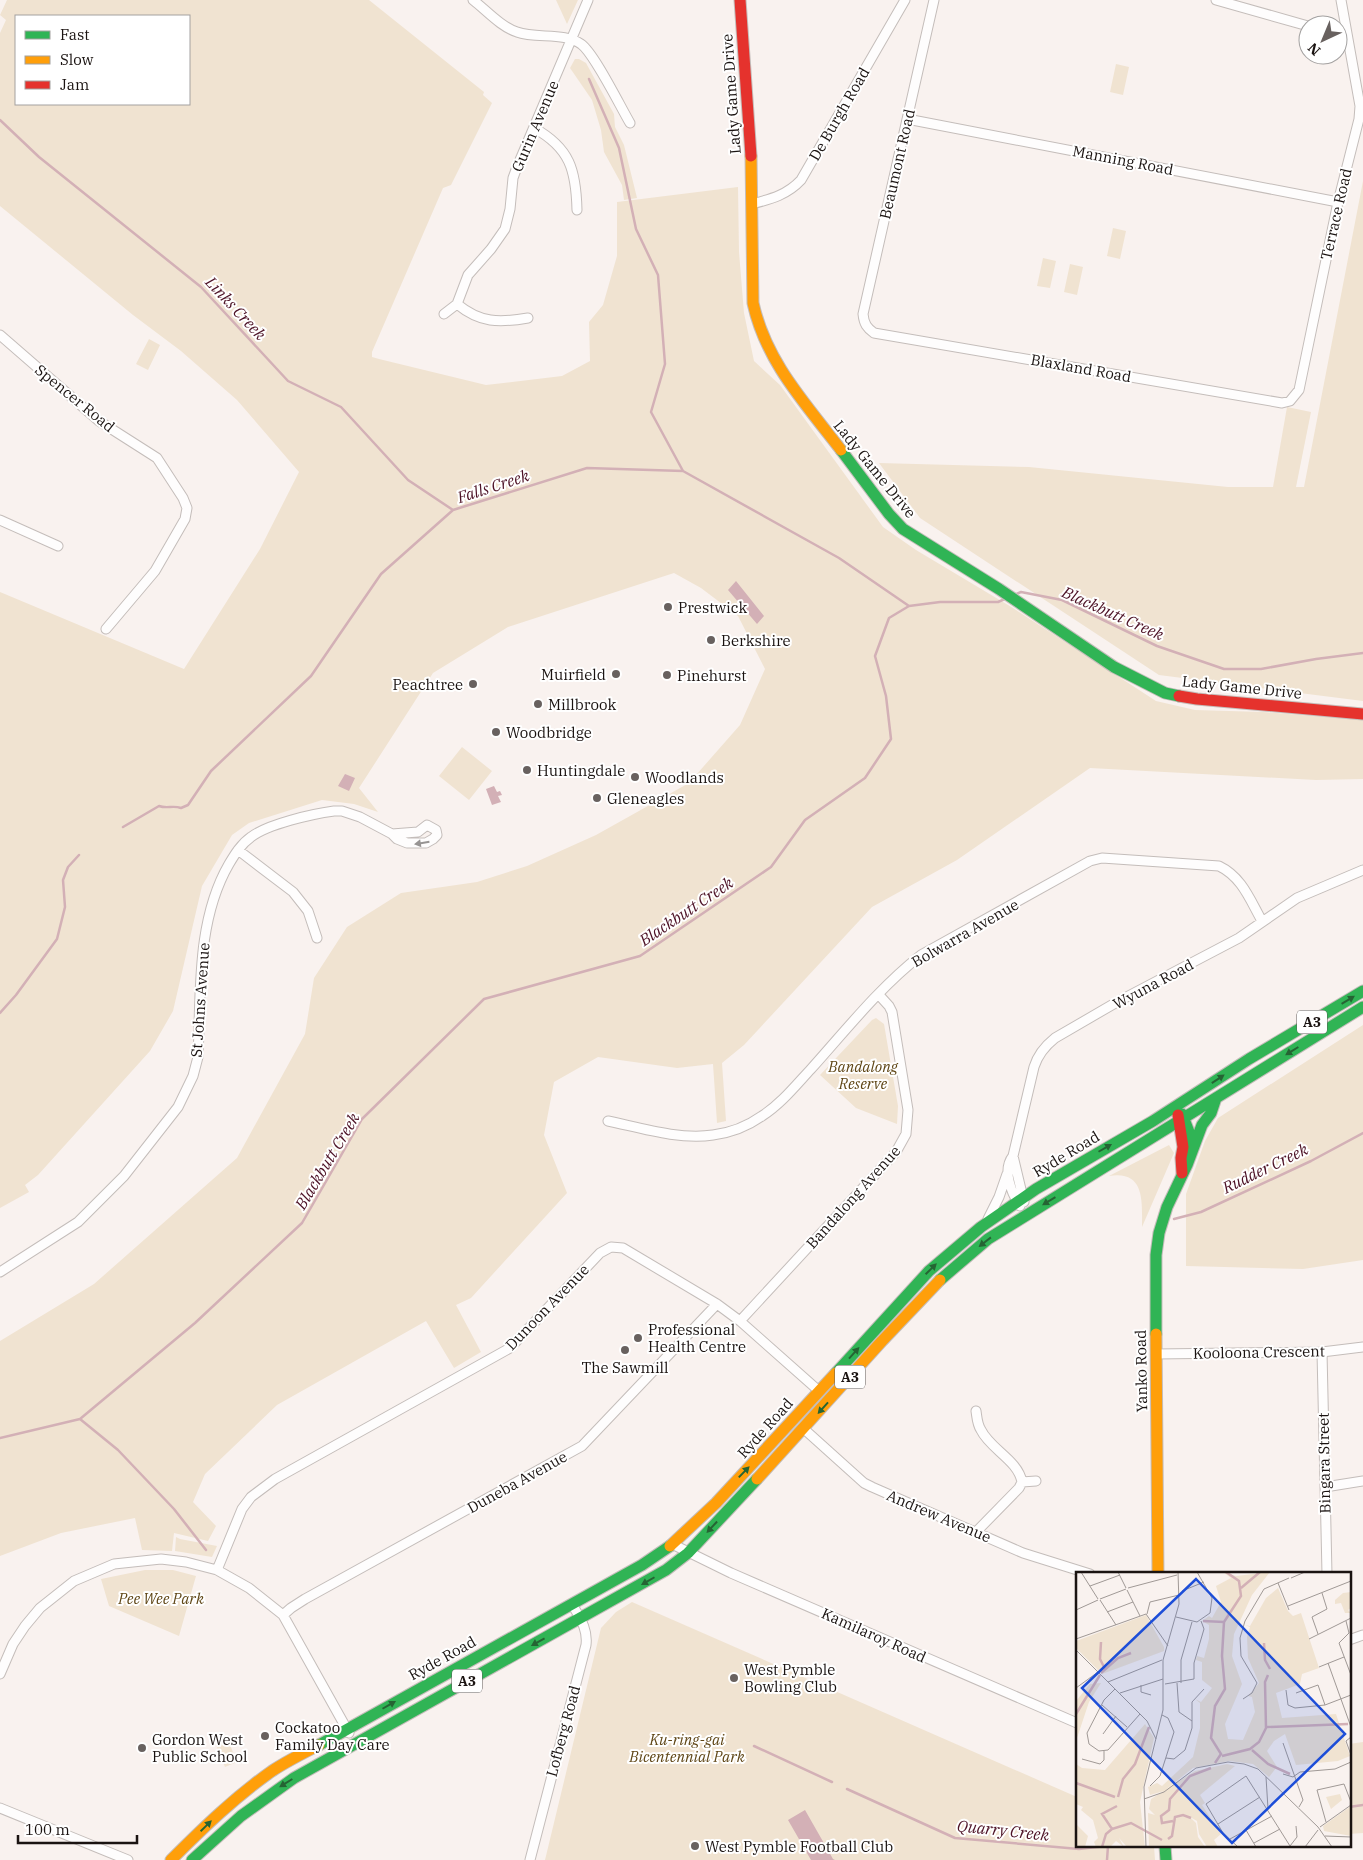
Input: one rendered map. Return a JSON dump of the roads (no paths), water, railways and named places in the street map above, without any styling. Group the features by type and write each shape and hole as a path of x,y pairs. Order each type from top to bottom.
{"main road":[{"name":"Lady Game Drive","path":"740,0 750,155 753,303 762,339 771,356 883,506 903,528 999,589 1114,667 1165,693 1197,698 1363,714"},
{"name":"Ryde Road","path":"170,1860 222,1810 261,1779 430,1682 642,1565 672,1544 716,1503 929,1270 987,1221 1178,1106 1233,1069 1363,991"},
{"name":"Ryde Road","path":"197,1859 232,1822 267,1794 653,1578 688,1553 882,1341 948,1272 988,1238 1363,1007"},
{"name":"Yanko Road","path":"1158,1572 1155,1267 1159,1233 1167,1207 1192,1153 1202,1125 1211,1113 1216,1098"},
{"name":"Yanko Road","path":"1178,1106 1183,1147 1181,1158 1182,1173"},
{"name":"Yanko Road","path":"1181,1120 1189,1132 1192,1153"}],"street":[{"path":"473,0 514,32 572,39 581,44 587,50 630,123"},
{"name":"Gurin Avenue","path":"457,304 468,275 492,249 505,229 510,209 513,178 588,0"},
{"name":"De Burgh Road","path":"752,204 773,199 786,193 801,180 905,0"},
{"name":"Beaumont Road","path":"867,328 863,314 934,0"},
{"path":"1216,0 1298,23"},
{"name":"Terrace Road","path":"1341,0 1344,15"},
{"name":"Terrace Road","path":"1294,397 1299,390 1338,202 1359,119 1360,106 1348,37"},
{"name":"Manning Road","path":"908,119 1338,202"},
{"path":"534,128 560,146 566,157 572,169 577,210"},
{"path":"444,314 457,304 466,311 492,321 528,318"},
{"name":"Blaxland Road","path":"867,328 874,333 1282,402 1290,401 1294,397"},
{"name":"Spencer Road","path":"0,335 99,421 157,458 183,498 187,508 184,519 156,571 106,630"},
{"path":"0,520 58,546"},
{"name":"St Johns Avenue","path":"0,1272 78,1222 104,1197 124,1176 178,1107 186,1093 198,1057 204,939 212,901 222,877 238,850 248,838 268,827 334,811 350,813 392,834"},
{"path":"238,850 293,892 308,911 317,938"},
{"name":"Bolwarra Avenue","path":"608,1121 678,1135 695,1136 712,1135 747,1125 762,1117 785,1097 908,965 921,955 1090,861 1102,858 1219,866 1227,870 1240,882 1262,920"},
{"name":"Wyuna Road","path":"987,1221 1000,1197 1009,1162 1013,1156 1036,1059 1048,1044 1117,1002 1239,938 1262,920 1297,898 1363,870"},
{"name":"Bandalong Avenue","path":"740,1321 896,1152 902,1143 908,1123 908,1110 892,1012 879,995"},
{"name":"Wyuna Road","path":"1013,1156 1025,1214"},
{"name":"Wyuna Road","path":"1007,1174 1014,1197 1021,1199"},
{"name":"Dunoon Avenue","path":"217,1570 242,1509 251,1497 275,1479 510,1348 605,1249 611,1247 623,1248 717,1304 740,1321 819,1391"},
{"name":"Duneba Avenue","path":"283,1615 305,1599 582,1446 717,1304"},
{"name":"Kooloona Crescent","path":"1156,1354 1322,1352 1363,1347"},
{"name":"Bingara Street","path":"1322,1352 1327,1572"},
{"path":"976,1411 981,1432 1021,1475 1022,1482 976,1532"},
{"name":"Andrew Avenue","path":"804,1428 864,1483 1023,1553 1084,1572"},
{"path":"1325,1486 1363,1480"},
{"path":"1022,1482 1036,1481"},
{"name":"Kamilaroy Road","path":"672,1544 731,1573 1076,1723"},
{"path":"0,1674 13,1644 25,1626 40,1608 74,1581 114,1564 146,1560 174,1560 217,1570 249,1588 283,1615 355,1744"},
{"name":"Lofberg Road","path":"530,1860 586,1645 586,1634 572,1604"},
{"path":"1350,1640 1363,1635"},
{"path":"0,1808 128,1860"}],"waterway":[{"path":"589,79 619,148 636,229 658,275 665,364 651,412 683,471"},
{"name":"Links Creek","path":"0,120 39,157 201,287 288,381 341,407 408,480 453,510"},
{"name":"Falls Creek","path":"123,827 159,806 181,808 188,805 211,771 311,676 381,574 453,510 587,468 683,471 839,558 909,606"},
{"name":"Blackbutt Creek","path":"1014,595 1021,592 1062,600 1157,646 1224,669 1261,669 1363,653"},
{"name":"Blackbutt Creek","path":"0,1438 80,1419 195,1323 302,1223 362,1119 484,999 640,956 771,867 805,820 865,778 891,739 886,696 875,656 889,618 909,606 940,602 998,602 1007,598"},
{"name":"Falls Creek","path":"0,1013 16,995 57,939 65,907 63,880 68,867 79,855"},
{"name":"Rudder Creek","path":"1174,1219 1201,1212 1311,1161 1363,1133"},
{"path":"80,1419 118,1450 174,1509 206,1550"},
{"name":"Quarry Creek","path":"754,1746 832,1782"},
{"name":"Quarry Creek","path":"847,1789 955,1838 1079,1849 1088,1848"},
{"name":"Quarry Creek","path":"1350,1807 1363,1805"},
{"path":"1107,1860 1108,1848"}],"place":[{"name":"Prestwick","path":"668,607"},
{"name":"Berkshire","path":"711,640"},
{"name":"Muirfield","path":"616,674"},
{"name":"Pinehurst","path":"667,675"},
{"name":"Peachtree","path":"473,684"},
{"name":"Millbrook","path":"538,704"},
{"name":"Woodbridge","path":"496,732"},
{"name":"Huntingdale","path":"527,770"},
{"name":"Woodlands","path":"635,777"},
{"name":"Gleneagles","path":"597,798"},
{"name":"Professional Health Centre","path":"638,1338"},
{"name":"The Sawmill","path":"625,1350"},
{"name":"West Pymble Bowling Club","path":"734,1678"},
{"name":"Cockatoo Family Day Care","path":"265,1736"},
{"name":"Gordon West Public School","path":"142,1748"},
{"name":"West Pymble Football Club","path":"695,1846"}],"park label":[{"name":"Bandalong Reserve","path":"863,1074"},
{"name":"Pee Wee Park","path":"161,1598"},
{"name":"Ku-ring-gai Bicentennial Park","path":"687,1748"}]}
